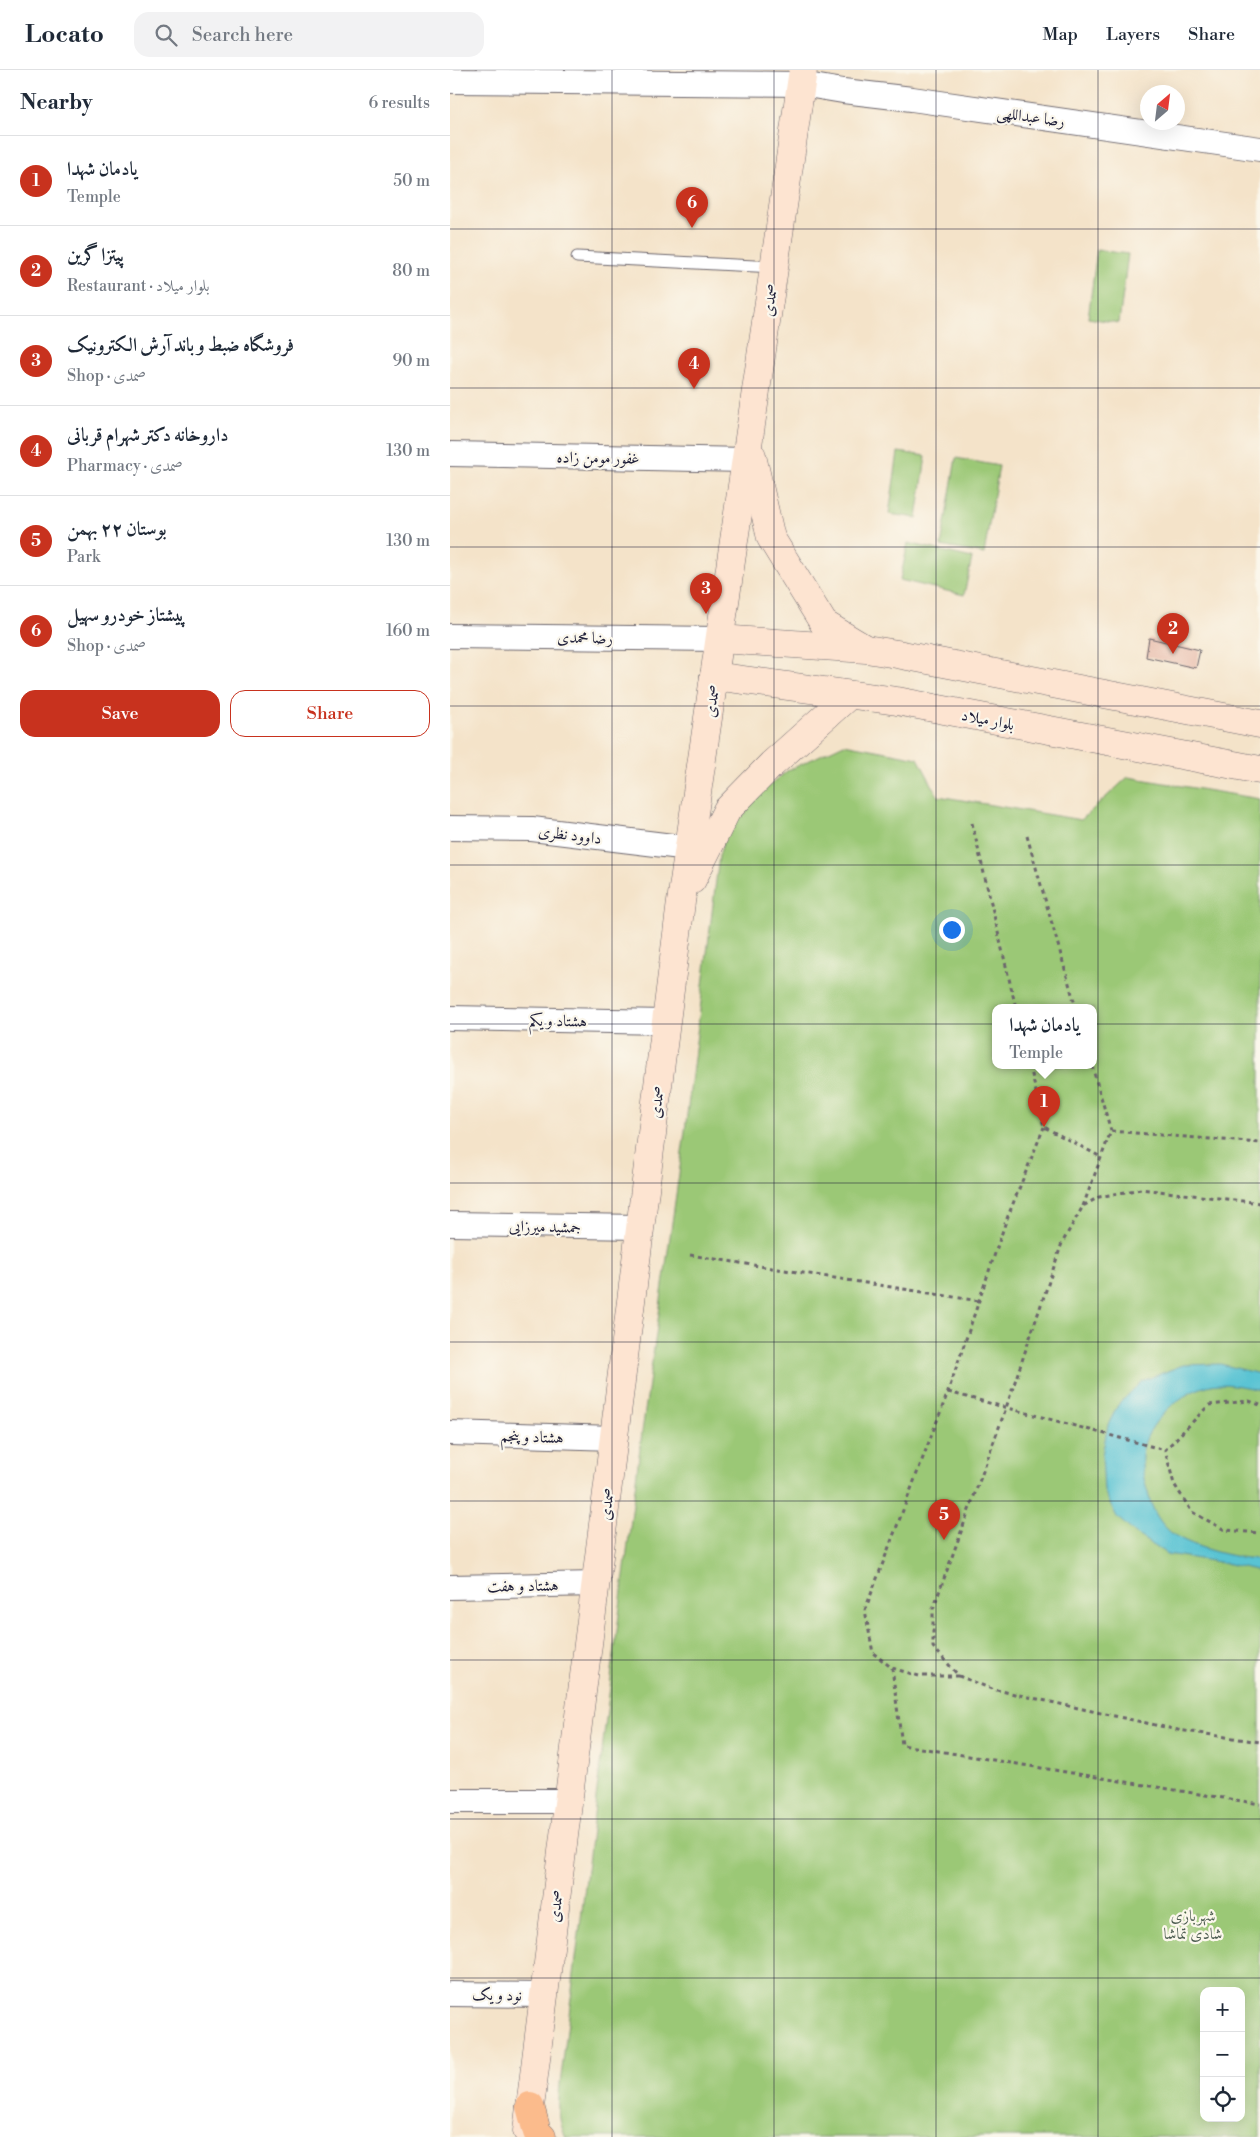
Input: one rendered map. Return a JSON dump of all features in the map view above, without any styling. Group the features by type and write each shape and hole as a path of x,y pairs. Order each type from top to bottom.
{"main road":[{"name":"صمدی","path":"526,2137 681,902 802,77"},
{"path":"747,451 771,538 824,624 866,649"},
{"path":"720,639 866,649 1260,724"},
{"name":"بلوار میلاد","path":"714,676 848,696 896,701 1260,770"},
{"path":"681,902 727,810 772,764 848,696"},
{"path":"530,2106 537,2132 542,2137"}],"street":[{"name":"رضا عبداللهی","path":"450,81 802,77 844,91 921,100 1260,149"},
{"name":"غفور مومن زاده","path":"450,454 747,451"},
{"name":"رضا محمدی","path":"450,636 720,639"},
{"name":"داوود نظری","path":"450,828 532,829 689,848"},
{"name":"هشتاد و یکم","path":"450,1018 666,1022"},
{"name":"جمشید میرزایی","path":"450,1224 640,1227"},
{"name":"هشتاد و پنجم","path":"450,1433 614,1438"},
{"name":"هشتاد و هفت","path":"450,1587 596,1584"},
{"path":"450,1801 568,1801"},
{"name":"نود و یک","path":"450,1994 544,1995"}],"lane":[{"path":"577,258 774,267"}],"path":[{"path":"972,823 1015,1004"},
{"path":"1027,836 1075,1004"},
{"path":"1031,1069 1044,1127 1006,1221 948,1392 865,1610 873,1653 892,1668 918,1676 959,1676 992,1689 1168,1728 1260,1742"},
{"path":"959,1676 933,1647 934,1609 1062,1244 1083,1206 1111,1131 1093,1069"},
{"path":"1044,1127 1101,1157"},
{"path":"1111,1131 1260,1143"},
{"path":"1083,1206 1099,1197 1141,1190 1260,1202"},
{"path":"690,1255 979,1301"},
{"path":"948,1392 1165,1450"},
{"path":"1165,1450 1209,1404 1249,1401 1260,1405"},
{"path":"1165,1450 1174,1484 1192,1512 1225,1530 1260,1533"},
{"path":"892,1668 902,1745 1260,1804"}],"green space":[{"path":"1097,250 1128,254 1119,323 1088,318"},
{"path":"898,452 926,456 917,518 889,514"},
{"path":"956,458 999,466 984,554 941,546"},
{"path":"908,543 972,558 964,595 900,580"},
{"name":"شهربازی شادی تماشا","path":"844,744 918,758 938,796 1081,820 1128,777 1260,799 1260,2137 566,2137 562,2128 559,2107 561,2075 642,1432 684,1139 719,856 726,833 743,808 787,771"}],"water":[{"path":"1220,1364 1260,1374 1260,1390 1234,1385 1213,1385 1196,1390 1174,1403 1156,1422 1144,1443 1142,1455 1143,1474 1153,1507 1160,1521 1167,1529 1185,1541 1197,1546 1238,1557 1260,1559 1260,1571 1225,1563 1167,1554 1137,1535 1117,1517 1104,1491 1102,1455 1108,1425 1118,1405 1142,1381 1183,1365"}],"building":[{"path":"1149,638 1200,650 1196,668 1146,657"}],"place":[{"name":"پیشتاز خودرو سهیل","path":"692,228"},
{"name":"داروخانه دکتر شهرام قربانی","path":"694,389"},
{"name":"فروشگاه ضبط و باند آرش الکترونیک","path":"706,614"},
{"name":"پیتزا گرین","path":"1173,654"},
{"name":"یادمان شهدا","path":"1044,1127"},
{"name":"بوستان ۲۲ بهمن","path":"944,1540"}]}
